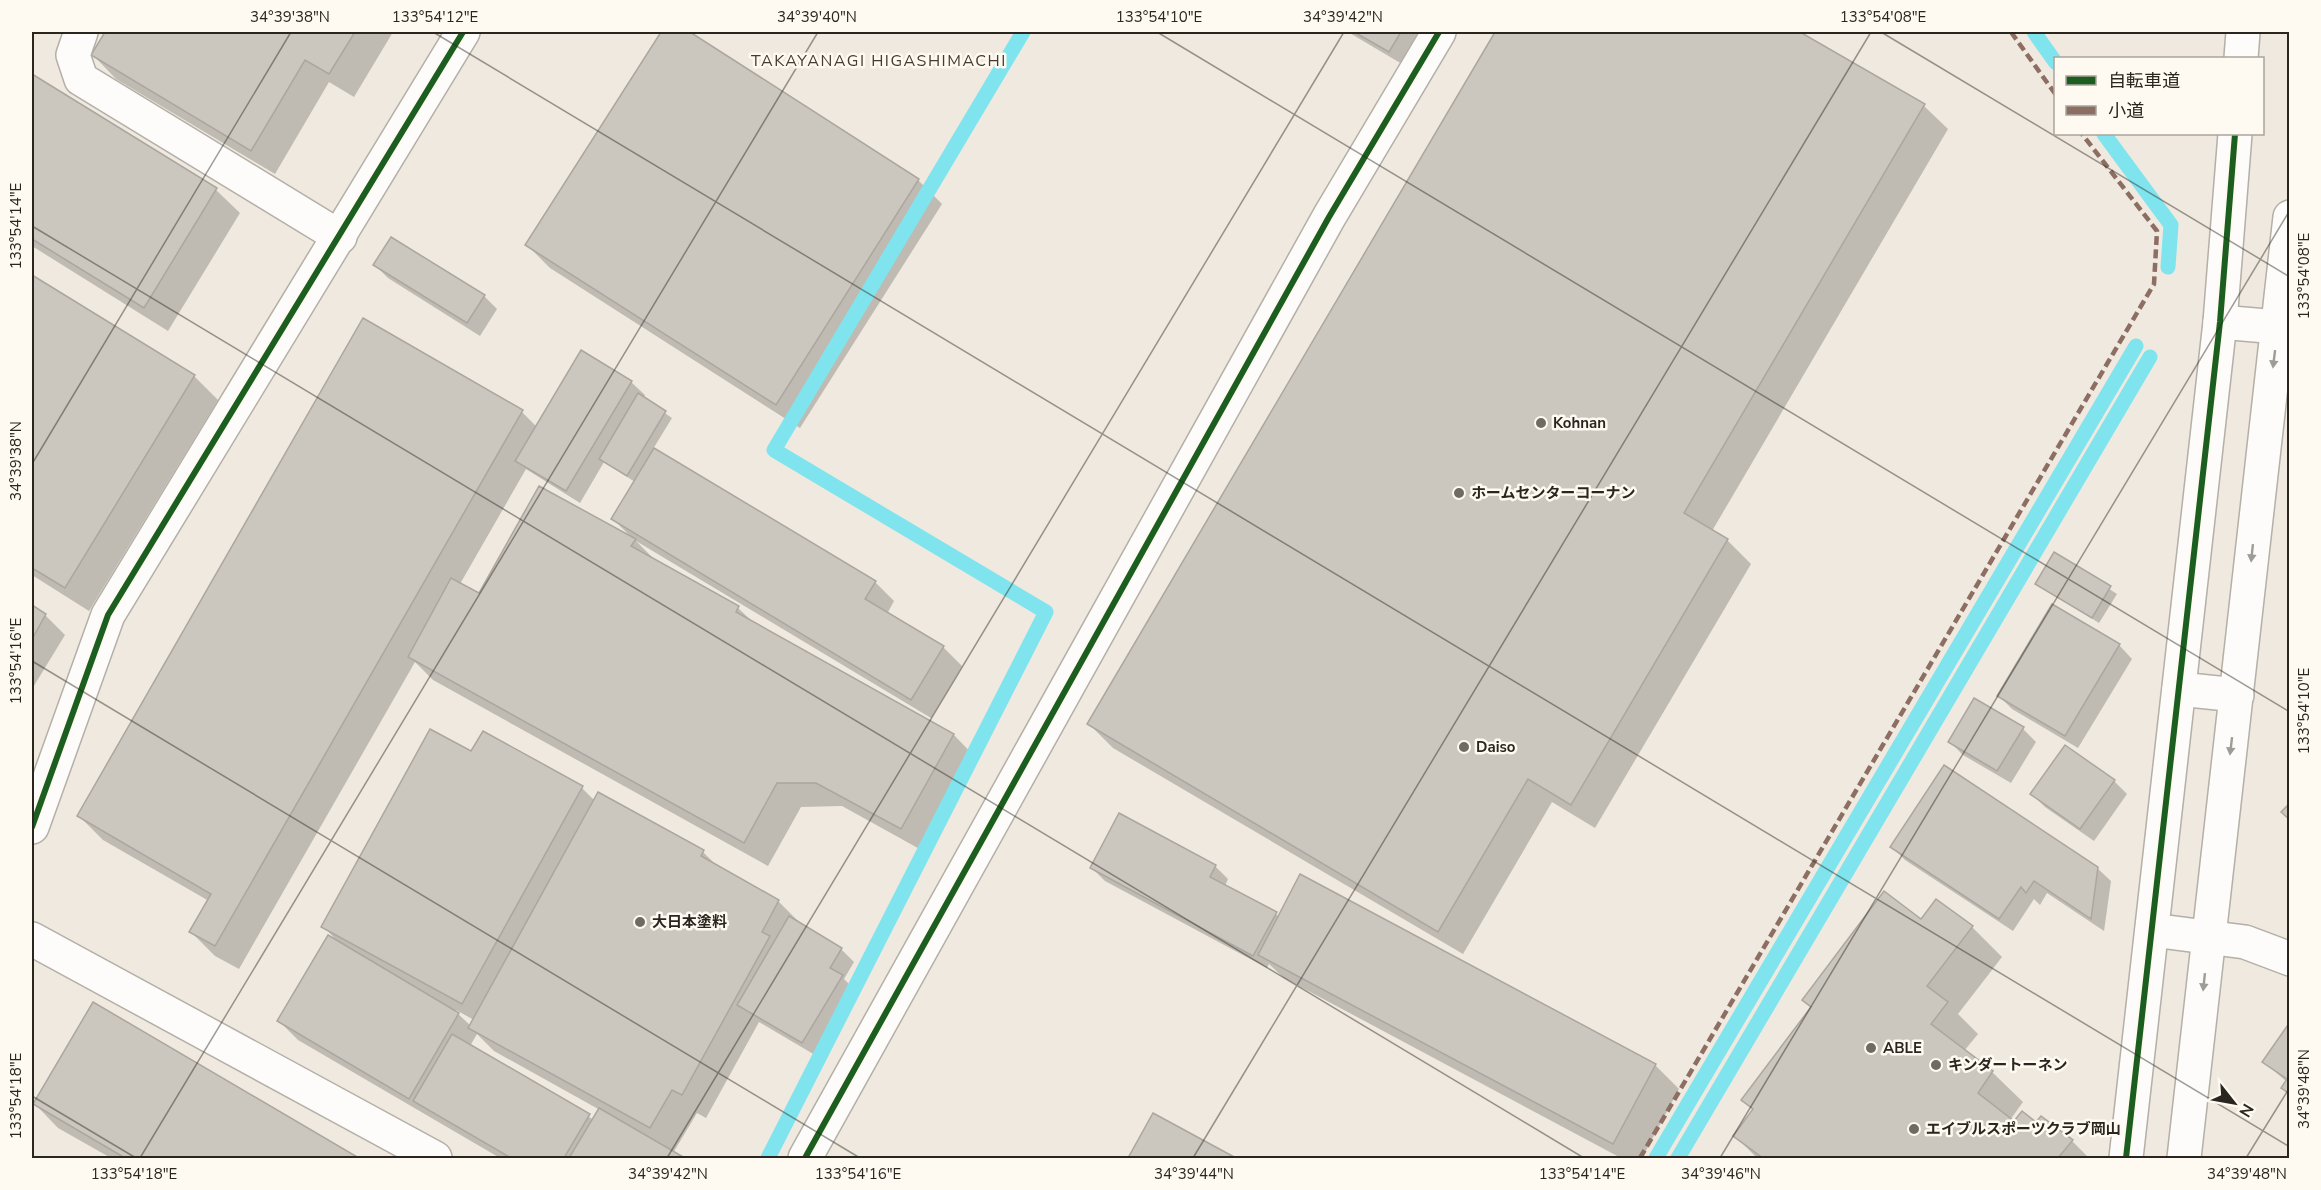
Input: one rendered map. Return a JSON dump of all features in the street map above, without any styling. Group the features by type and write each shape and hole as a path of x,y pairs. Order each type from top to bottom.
{"street":[{"path":"81,32 73,55 81,79 340,237"},
{"path":"32,827 108,615 463,32"},
{"path":"805,1158 1329,217 1439,32"},
{"path":"2241,57 2243,32"},
{"path":"2126,1158 2220,322 2235,135"},
{"path":"2184,1158 2237,695 2284,327 2289,217"},
{"path":"2220,322 2284,327"},
{"path":"2179,689 2237,695"},
{"path":"2152,930 2245,942 2289,959"},
{"path":"32,939 435,1158"}],"building":[{"path":"105,32 355,32 329,74 305,60 251,151 91,55"},
{"path":"661,32 690,32 919,179 776,405 525,245"},
{"path":"1354,32 1401,32 1389,52"},
{"name":"ホームセンターコーナン","path":"1495,32 1800,32 1925,104 1684,513 1728,539 1571,805 1528,779 1438,932 1087,724"},
{"path":"32,74 217,188 144,308 32,239"},
{"path":"391,237 485,295 467,323 373,265"},
{"path":"32,275 195,375 65,588 32,568"},
{"path":"363,318 523,410 215,946 189,932 211,894 77,816"},
{"path":"581,350 632,381 566,491 515,461"},
{"path":"638,393 666,411 627,476 599,459"},
{"path":"654,448 876,581 865,599 944,646 911,700 611,519"},
{"path":"539,486 636,539 631,546 739,606 736,612 954,734 901,829 816,783 777,783 744,843 408,657 451,578 479,593"},
{"path":"2054,552 2111,586 2092,618 2035,584"},
{"path":"2052,604 2120,644 2065,736 1997,696"},
{"path":"32,605 46,614 32,639"},
{"path":"1974,698 2024,727 1997,771 1948,742"},
{"path":"430,729 471,751 483,731 583,786 462,1004 321,927"},
{"path":"2065,745 2115,780 2080,829 2030,794"},
{"path":"1944,765 2098,867 2091,919 2034,881 2026,893 2021,887 1999,919 1890,847"},
{"path":"598,792 704,850 701,856 779,900 762,932 770,936 682,1095 672,1090 650,1128 468,1028"},
{"path":"2290,803 2290,820 2281,812"},
{"path":"1119,813 1216,865 1210,877 1277,912 1253,956 1090,868"},
{"path":"1300,874 1656,1064 1613,1144 1258,955"},
{"name":"ABLE","path":"1884,891 1921,919 1936,899 1973,926 1927,986 1948,1002 1931,1024 1993,1071 1978,1093 2014,1121 2022,1111 2036,1122 2041,1116 2073,1140 2058,1158 1763,1158 1733,1136 1753,1109 1741,1100 1811,1007 1802,1000"},
{"path":"789,916 842,948 830,968 843,975 802,1043 737,1005"},
{"path":"328,935 459,1013 409,1099 277,1021"},
{"path":"93,1002 359,1158 125,1158 33,1104"},
{"path":"2290,1022 2290,1094 2281,1088 2287,1079 2262,1062"},
{"path":"452,1034 590,1114 564,1158 511,1158 413,1101"},
{"path":"599,1108 685,1158 569,1158"},
{"path":"1153,1113 1236,1158 1128,1158"}],"waterway":[{"path":"768,1158 1046,612 774,450 1023,32"},
{"path":"2034,32 2054,60"},
{"path":"2105,135 2171,225 2168,267"},
{"path":"1656,1158 2136,346"},
{"path":"1678,1158 2150,357"}],"marked path":[{"path":"2011,32 2054,92"},
{"path":"1640,1158 2154,284 2157,231 2083,135"}],"cycle path":[{"path":"32,827 108,615 463,32"},
{"path":"805,1158 1329,217 1439,32"},
{"path":"2126,1158 2220,322 2235,135"}],"place":[{"name":"Kohnan","path":"1541,423"},
{"name":"ホームセンターコーナン","path":"1459,493"},
{"name":"Daiso","path":"1464,747"},
{"name":"大日本塗料","path":"640,922"},
{"name":"ABLE","path":"1871,1048"},
{"name":"キンダートーネン","path":"1936,1065"},
{"name":"エイブルスポーツクラブ岡山","path":"1914,1129"}],"district":[{"name":"TAKAYANAGI HIGASHIMACHI","path":"879,61"}]}
